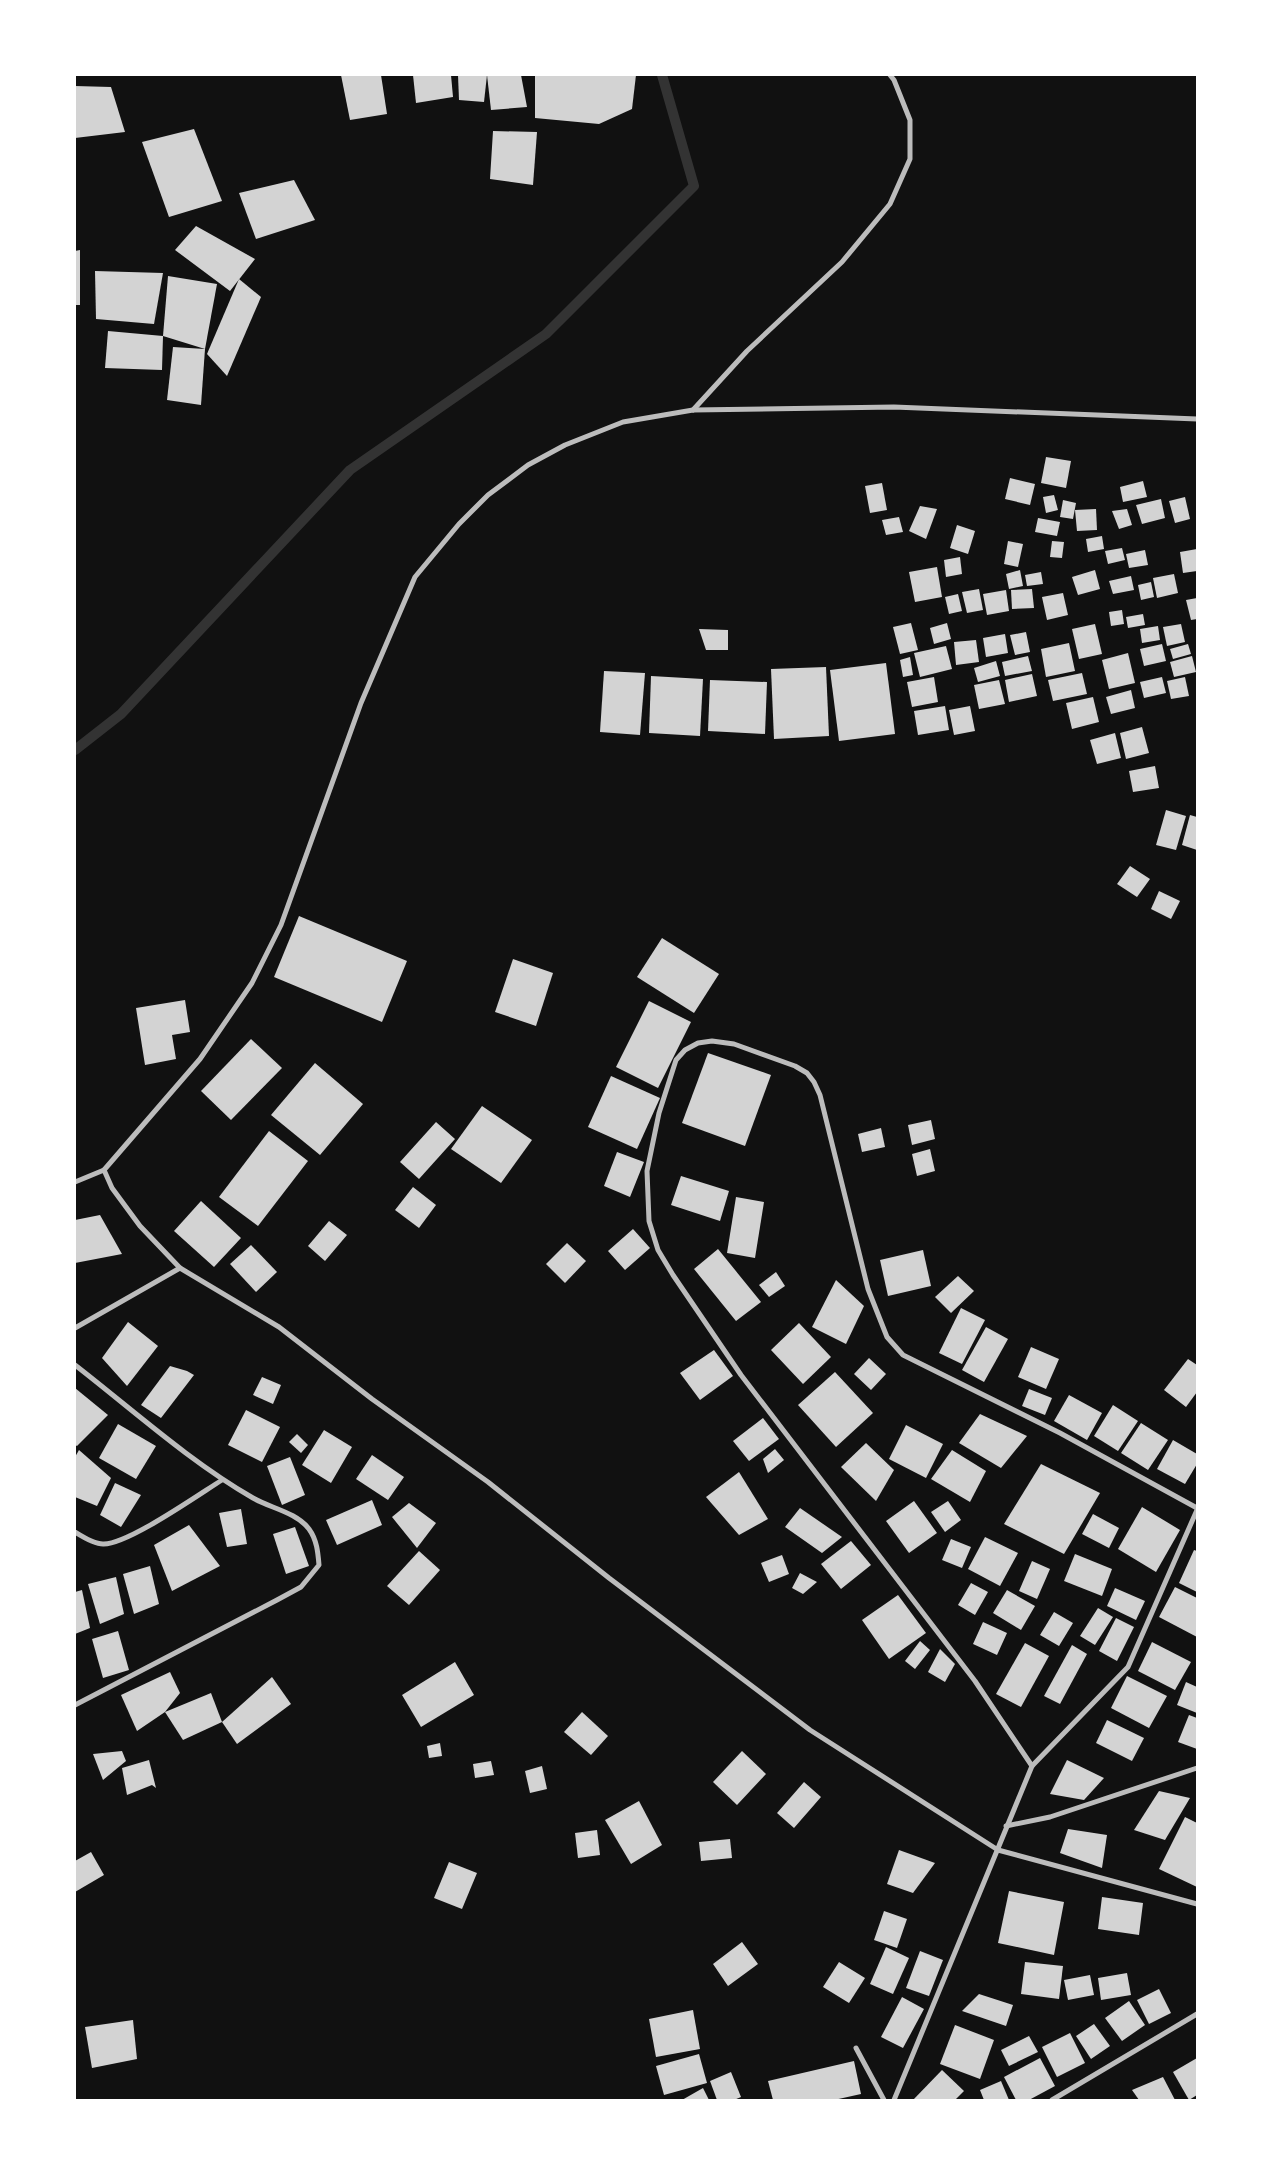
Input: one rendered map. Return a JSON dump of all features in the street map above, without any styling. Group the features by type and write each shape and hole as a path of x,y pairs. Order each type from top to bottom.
{"street":[{"path":"693,410 746,351 842,262 890,204 910,159 910,120 894,80 890,75"},
{"path":"75,1182 104,1170 200,1059 252,983 281,926 361,703 415,577 459,524 488,495 528,465 565,444 623,422 693,410 894,406 1197,419"},
{"path":"894,2100 1032,1766 1128,1667 1197,1509 1060,1433 902,1355 887,1337 871,1298 820,1096 814,1082 796,1066 734,1044 712,1041 698,1043 685,1050 676,1060 659,1113 648,1171 649,1222 658,1250 672,1275 740,1375 975,1681 1032,1766"},
{"path":"104,1170 112,1188 140,1226 180,1268 278,1327 488,1482 609,1578 810,1730 998,1850 1197,1904"},
{"path":"75,1328 180,1268"},
{"path":"75,1365 222,1480 262,1504 295,1517 309,1529 318,1547 319,1566 301,1586 278,1600 75,1706"},
{"path":"75,1532 84,1538 103,1544 124,1540 222,1480"},
{"path":"1006,1826 1050,1817 1197,1768"},
{"path":"1052,2100 1197,2014"},
{"path":"856,2048 884,2100"}],"building":[{"path":"341,75 381,75 387,114 350,120"},
{"path":"413,75 451,75 453,97 416,103"},
{"path":"458,75 487,75 484,102 459,100"},
{"path":"487,75 521,75 527,107 491,110"},
{"path":"535,75 636,75 632,109 599,124 535,118"},
{"path":"75,86 111,87 125,132 75,138"},
{"path":"194,129 222,201 169,217 142,142"},
{"path":"493,131 537,132 533,185 490,179"},
{"path":"294,180 315,220 256,239 239,193"},
{"path":"196,226 255,259 230,291 175,250"},
{"path":"80,250 80,305 75,305 75,251"},
{"path":"95,271 163,273 154,324 96,319"},
{"path":"168,276 217,284 205,349 163,336"},
{"path":"239,279 261,297 227,376 207,354"},
{"path":"108,331 163,336 162,370 105,368"},
{"path":"173,347 205,349 201,405 167,400"},
{"path":"1046,457 1071,461 1066,488 1041,483"},
{"path":"1010,478 1035,484 1030,505 1005,499"},
{"path":"1143,481 1147,497 1123,502 1120,487"},
{"path":"882,483 887,510 870,513 865,486"},
{"path":"1054,495 1058,510 1046,513 1043,497"},
{"path":"1185,497 1190,519 1175,523 1169,501"},
{"path":"1161,499 1165,518 1142,524 1136,505"},
{"path":"1063,500 1076,503 1073,519 1060,517"},
{"path":"920,506 937,509 926,539 909,531"},
{"path":"1096,509 1097,530 1077,531 1075,510"},
{"path":"1127,509 1132,525 1119,529 1112,511"},
{"path":"899,517 903,532 886,535 882,520"},
{"path":"1038,518 1060,522 1057,536 1035,532"},
{"path":"957,525 975,531 968,554 950,548"},
{"path":"1102,536 1104,549 1088,552 1086,539"},
{"path":"1008,541 1023,544 1018,567 1004,564"},
{"path":"1052,541 1064,542 1062,558 1050,557"},
{"path":"1122,548 1125,560 1108,564 1105,551"},
{"path":"1197,549 1197,571 1183,573 1180,552"},
{"path":"1145,550 1148,565 1129,568 1126,554"},
{"path":"960,557 962,574 946,577 944,560"},
{"path":"937,567 942,597 915,602 909,572"},
{"path":"1020,570 1023,586 1009,589 1006,574"},
{"path":"1095,570 1100,589 1078,595 1072,577"},
{"path":"1041,572 1043,584 1027,586 1025,575"},
{"path":"1174,574 1178,593 1157,598 1153,578"},
{"path":"1131,576 1134,590 1113,594 1109,581"},
{"path":"1151,582 1154,597 1141,600 1138,585"},
{"path":"979,589 983,610 967,613 962,592"},
{"path":"1032,589 1034,608 1012,609 1011,590"},
{"path":"1006,590 1009,611 987,615 983,594"},
{"path":"1063,593 1068,615 1047,620 1042,597"},
{"path":"958,594 962,611 949,614 945,597"},
{"path":"1197,598 1197,619 1191,620 1186,600"},
{"path":"1122,610 1124,624 1111,626 1109,612"},
{"path":"1143,614 1145,625 1128,628 1126,617"},
{"path":"911,623 918,650 900,654 893,627"},
{"path":"947,623 951,639 934,644 930,628"},
{"path":"1095,624 1102,654 1079,659 1072,629"},
{"path":"1181,624 1185,642 1167,646 1163,627"},
{"path":"1158,626 1160,640 1142,643 1140,629"},
{"path":"699,629 728,630 728,650 706,650"},
{"path":"1026,632 1030,652 1015,655 1010,635"},
{"path":"1005,634 1008,653 986,657 983,638"},
{"path":"976,640 979,662 956,665 954,642"},
{"path":"1069,643 1075,671 1046,677 1041,649"},
{"path":"1162,644 1166,661 1144,666 1140,649"},
{"path":"1188,644 1191,654 1173,659 1170,649"},
{"path":"946,646 952,669 920,677 914,653"},
{"path":"1128,653 1135,683 1109,689 1102,660"},
{"path":"1028,656 1032,671 1005,676 1002,662"},
{"path":"1192,656 1196,672 1174,677 1170,662"},
{"path":"910,657 913,675 903,677 900,660"},
{"path":"996,661 1000,676 978,682 974,668"},
{"path":"886,663 895,734 839,741 830,670"},
{"path":"826,667 829,736 774,739 771,669"},
{"path":"604,671 645,673 640,735 600,732"},
{"path":"1082,673 1087,694 1053,701 1048,680"},
{"path":"1032,674 1037,696 1009,702 1005,680"},
{"path":"651,676 703,679 700,736 649,733"},
{"path":"934,677 938,702 912,707 907,682"},
{"path":"1162,677 1166,693 1144,698 1140,682"},
{"path":"1185,677 1189,696 1171,699 1167,681"},
{"path":"710,680 767,682 765,734 708,731"},
{"path":"999,680 1005,704 979,709 974,685"},
{"path":"1131,690 1135,708 1111,714 1106,697"},
{"path":"1093,697 1099,722 1072,729 1066,703"},
{"path":"945,706 949,730 918,735 914,711"},
{"path":"970,706 975,731 954,735 949,710"},
{"path":"1142,727 1149,753 1126,759 1120,733"},
{"path":"1115,733 1121,758 1097,764 1090,740"},
{"path":"1155,766 1159,788 1133,792 1129,771"},
{"path":"1166,810 1186,816 1176,850 1156,845"},
{"path":"1190,815 1197,817 1197,850 1182,845"},
{"path":"1130,866 1150,879 1137,897 1117,884"},
{"path":"1159,891 1180,901 1171,919 1151,909"},
{"path":"299,916 407,961 382,1022 274,977"},
{"path":"662,938 719,974 694,1013 637,977"},
{"path":"513,959 553,973 536,1026 495,1012"},
{"path":"185,1000 190,1032 172,1035 176,1059 145,1065 136,1008"},
{"path":"649,1001 691,1022 658,1088 616,1067"},
{"path":"251,1039 282,1068 231,1120 201,1091"},
{"path":"708,1053 771,1075 745,1146 682,1123"},
{"path":"315,1063 363,1104 320,1155 271,1115"},
{"path":"611,1076 660,1098 637,1149 588,1127"},
{"path":"482,1106 532,1140 501,1183 451,1149"},
{"path":"931,1120 935,1139 912,1145 908,1125"},
{"path":"436,1122 455,1139 419,1179 400,1162"},
{"path":"881,1128 885,1147 862,1152 858,1134"},
{"path":"269,1131 308,1161 258,1226 219,1197"},
{"path":"930,1149 935,1171 917,1176 912,1154"},
{"path":"617,1152 644,1162 630,1197 604,1186"},
{"path":"681,1176 729,1191 720,1221 671,1205"},
{"path":"413,1187 436,1205 419,1228 395,1210"},
{"path":"736,1197 764,1202 755,1258 727,1253"},
{"path":"201,1201 241,1238 214,1267 174,1231"},
{"path":"100,1215 122,1254 75,1263 75,1220"},
{"path":"329,1221 347,1235 325,1261 308,1246"},
{"path":"633,1229 650,1248 625,1270 608,1251"},
{"path":"567,1243 586,1261 565,1283 546,1264"},
{"path":"251,1245 277,1272 256,1292 230,1264"},
{"path":"718,1249 761,1302 736,1321 694,1269"},
{"path":"923,1250 931,1286 888,1296 880,1260"},
{"path":"776,1272 785,1286 769,1297 759,1285"},
{"path":"958,1276 974,1291 951,1313 935,1297"},
{"path":"836,1280 864,1306 846,1344 812,1327"},
{"path":"961,1308 985,1320 962,1364 939,1353"},
{"path":"128,1322 158,1346 127,1386 102,1358"},
{"path":"799,1323 831,1357 803,1384 771,1350"},
{"path":"986,1327 1008,1339 984,1382 962,1370"},
{"path":"1031,1347 1059,1359 1046,1389 1018,1377"},
{"path":"714,1350 733,1376 700,1400 680,1373"},
{"path":"869,1358 886,1374 871,1390 854,1374"},
{"path":"1188,1359 1197,1365 1197,1392 1186,1407 1164,1390"},
{"path":"170,1366 194,1375 161,1418 141,1405"},
{"path":"835,1372 873,1413 836,1447 798,1405"},
{"path":"262,1377 281,1385 273,1404 253,1395"},
{"path":"75,1388 108,1415 77,1446 75,1445"},
{"path":"1029,1389 1052,1398 1045,1415 1022,1406"},
{"path":"1069,1395 1102,1413 1087,1440 1054,1421"},
{"path":"1113,1405 1138,1421 1118,1451 1094,1436"},
{"path":"246,1410 280,1427 262,1462 228,1445"},
{"path":"980,1414 1027,1436 1001,1468 959,1443"},
{"path":"763,1418 779,1439 749,1461 733,1441"},
{"path":"1141,1423 1168,1440 1148,1470 1121,1453"},
{"path":"118,1424 156,1446 136,1479 99,1458"},
{"path":"906,1425 943,1444 926,1478 889,1459"},
{"path":"324,1430 352,1447 331,1483 302,1465"},
{"path":"297,1434 308,1445 301,1453 289,1442"},
{"path":"1173,1440 1197,1454 1197,1464 1185,1484 1157,1469"},
{"path":"866,1443 894,1470 876,1501 841,1467"},
{"path":"775,1449 784,1460 768,1473 763,1459"},
{"path":"79,1450 111,1478 97,1506 75,1497 75,1457"},
{"path":"952,1450 986,1471 970,1502 931,1479"},
{"path":"372,1455 404,1477 388,1500 356,1479"},
{"path":"290,1457 305,1495 282,1505 267,1466"},
{"path":"1041,1464 1100,1493 1064,1554 1004,1524"},
{"path":"739,1472 768,1519 739,1535 706,1497"},
{"path":"115,1483 141,1495 121,1527 100,1515"},
{"path":"372,1500 382,1525 337,1545 326,1520"},
{"path":"914,1501 937,1533 909,1553 886,1521"},
{"path":"948,1501 961,1520 945,1532 931,1512"},
{"path":"409,1503 436,1523 417,1548 392,1517"},
{"path":"1142,1507 1180,1530 1156,1572 1118,1549"},
{"path":"800,1508 842,1537 822,1553 785,1527"},
{"path":"241,1509 247,1544 227,1547 219,1513"},
{"path":"1093,1514 1119,1528 1109,1548 1082,1534"},
{"path":"189,1525 220,1566 172,1591 154,1545"},
{"path":"295,1527 309,1566 286,1574 273,1534"},
{"path":"985,1537 1018,1553 1000,1586 968,1569"},
{"path":"951,1539 971,1547 962,1568 942,1560"},
{"path":"851,1541 871,1565 841,1589 821,1564"},
{"path":"1194,1550 1197,1551 1197,1592 1179,1583"},
{"path":"419,1551 440,1570 409,1605 387,1586"},
{"path":"1075,1554 1112,1569 1102,1596 1064,1581"},
{"path":"782,1555 789,1574 769,1582 761,1563"},
{"path":"1032,1561 1050,1569 1037,1599 1019,1591"},
{"path":"150,1566 159,1604 134,1614 123,1574"},
{"path":"800,1573 817,1582 803,1594 792,1588"},
{"path":"116,1577 124,1614 100,1624 88,1584"},
{"path":"971,1583 988,1592 975,1615 958,1605"},
{"path":"1175,1587 1197,1598 1197,1637 1159,1617"},
{"path":"1115,1588 1145,1601 1136,1620 1107,1606"},
{"path":"82,1590 90,1628 75,1634 75,1592"},
{"path":"1007,1590 1035,1606 1021,1630 993,1613"},
{"path":"898,1595 926,1633 889,1659 862,1620"},
{"path":"1098,1608 1113,1617 1095,1645 1080,1636"},
{"path":"1054,1612 1073,1623 1059,1646 1040,1635"},
{"path":"1116,1618 1134,1627 1117,1661 1099,1651"},
{"path":"983,1622 1007,1633 997,1655 973,1644"},
{"path":"118,1631 129,1670 103,1678 92,1639"},
{"path":"920,1641 930,1650 915,1669 905,1661"},
{"path":"1152,1642 1191,1662 1175,1690 1138,1671"},
{"path":"1025,1643 1049,1656 1021,1707 996,1694"},
{"path":"1072,1645 1087,1654 1060,1704 1044,1696"},
{"path":"940,1649 955,1664 945,1682 928,1672"},
{"path":"455,1662 474,1695 421,1727 402,1695"},
{"path":"170,1672 180,1693 165,1712 137,1731 121,1695"},
{"path":"1127,1676 1167,1696 1149,1728 1111,1708"},
{"path":"272,1677 291,1704 237,1744 222,1722"},
{"path":"1186,1682 1197,1687 1197,1713 1177,1705"},
{"path":"211,1693 222,1722 183,1740 165,1712"},
{"path":"582,1712 608,1736 591,1755 564,1732"},
{"path":"1189,1715 1197,1718 1197,1749 1178,1742"},
{"path":"1107,1720 1144,1738 1132,1761 1096,1743"},
{"path":"440,1743 442,1756 429,1758 427,1746"},
{"path":"122,1751 126,1761 103,1780 93,1754"},
{"path":"742,1751 766,1774 737,1805 713,1782"},
{"path":"149,1760 156,1788 152,1785 127,1795 122,1768"},
{"path":"1067,1760 1104,1778 1084,1800 1050,1794"},
{"path":"491,1761 494,1775 475,1778 473,1764"},
{"path":"542,1766 547,1789 530,1793 525,1771"},
{"path":"804,1782 821,1797 794,1828 777,1813"},
{"path":"1159,1791 1190,1798 1165,1840 1134,1830"},
{"path":"639,1801 662,1845 631,1864 605,1820"},
{"path":"1185,1817 1197,1823 1197,1887 1159,1869"},
{"path":"1068,1829 1107,1835 1102,1868 1060,1853"},
{"path":"597,1830 600,1855 578,1858 575,1833"},
{"path":"730,1839 732,1858 701,1861 699,1842"},
{"path":"899,1850 935,1863 913,1893 887,1884"},
{"path":"91,1852 104,1875 75,1892 75,1861"},
{"path":"449,1862 477,1873 462,1909 434,1898"},
{"path":"1009,1891 1064,1902 1054,1955 998,1943"},
{"path":"1102,1897 1143,1903 1139,1935 1098,1929"},
{"path":"884,1911 907,1919 897,1948 874,1940"},
{"path":"742,1942 758,1964 728,1986 713,1964"},
{"path":"886,1947 909,1958 893,1994 870,1984"},
{"path":"920,1951 943,1960 929,1996 906,1988"},
{"path":"839,1962 865,1978 849,2003 823,1987"},
{"path":"1025,1962 1063,1966 1059,1999 1021,1994"},
{"path":"1127,1973 1131,1995 1101,2000 1098,1978"},
{"path":"1090,1975 1094,1995 1068,2000 1064,1980"},
{"path":"1159,1989 1171,2013 1149,2024 1137,2000"},
{"path":"979,1994 1013,2005 1006,2026 962,2011"},
{"path":"902,1997 924,2009 903,2048 881,2037"},
{"path":"1129,2001 1145,2025 1122,2041 1105,2018"},
{"path":"693,2010 700,2049 656,2057 649,2019"},
{"path":"133,2020 137,2059 92,2068 85,2027"},
{"path":"1094,2024 1110,2046 1091,2059 1076,2036"},
{"path":"955,2025 994,2040 980,2079 940,2064"},
{"path":"1070,2033 1085,2063 1057,2077 1042,2047"},
{"path":"1029,2036 1038,2052 1009,2066 1001,2050"},
{"path":"699,2054 707,2083 664,2095 656,2066"},
{"path":"1040,2058 1055,2086 1029,2100 1016,2100 1004,2077"},
{"path":"1197,2058 1197,2095 1189,2100 1173,2072"},
{"path":"854,2061 861,2094 834,2100 773,2100 768,2081"},
{"path":"942,2070 964,2091 955,2100 913,2100"},
{"path":"731,2072 741,2097 734,2100 717,2100 710,2081"},
{"path":"1163,2077 1175,2100 1139,2100 1132,2090"},
{"path":"1001,2081 1009,2100 984,2100 980,2090"},
{"path":"703,2088 709,2100 682,2100"}],"waterway":[{"path":"75,750 121,714 350,470 546,334 694,186 662,75"}]}
